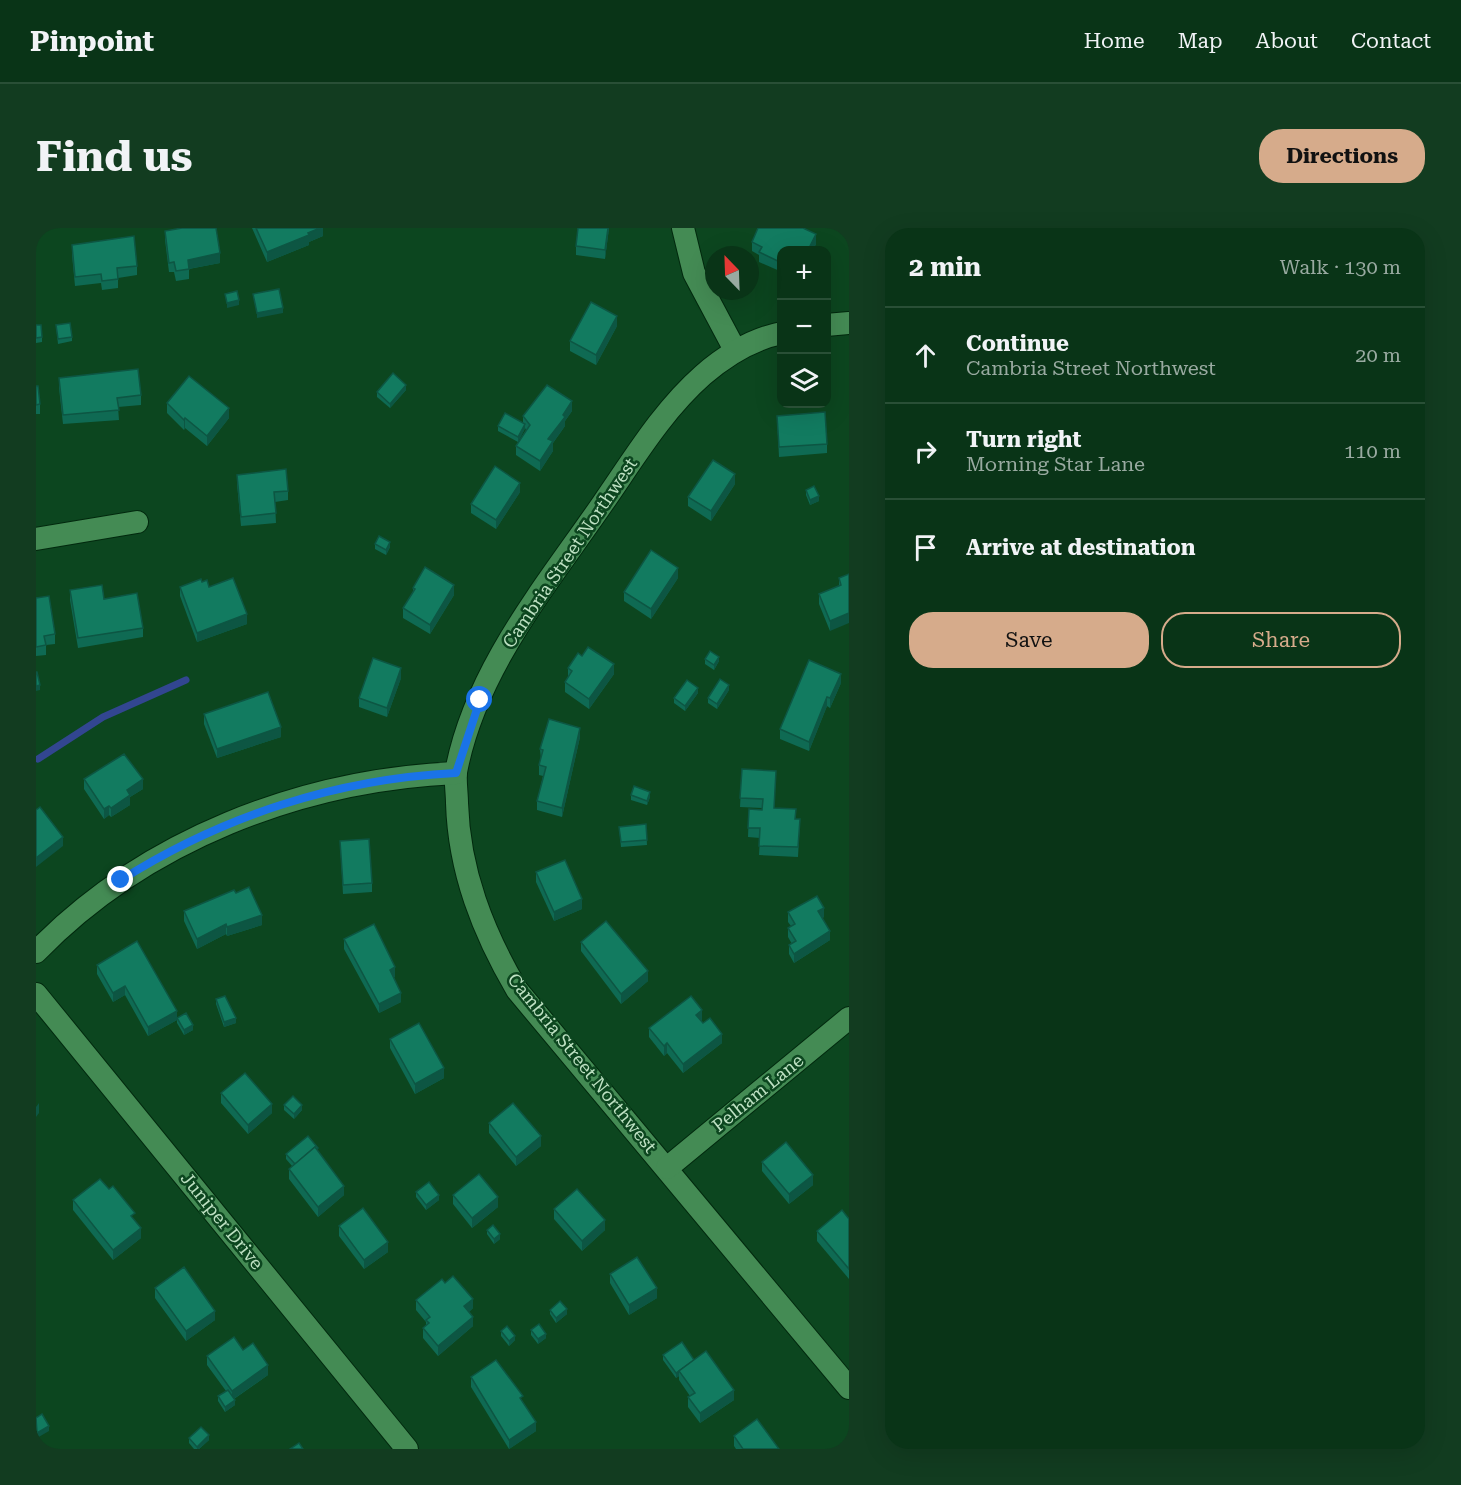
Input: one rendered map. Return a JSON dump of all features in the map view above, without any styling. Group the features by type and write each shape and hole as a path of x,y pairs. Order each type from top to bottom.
{"street":[{"path":"683,228 694,273 735,350"},
{"path":"831,325 849,323"},
{"name":"Cambria Street Northwest","path":"777,335 735,350 702,376 649,436 519,624 480,700 456,773 458,829 468,885 497,957 517,990 849,1388"},
{"path":"36,539 137,522"},
{"path":"36,952 88,905 121,880 158,857 232,821 350,786 456,773"},
{"name":"Juniper Drive","path":"36,993 407,1449"},
{"name":"Pelham Lane","path":"667,1168 849,1018"}],"building":[{"path":"182,228 216,228 220,253 188,260 189,269 176,271 174,262 169,263 165,231"},
{"path":"256,228 320,228 308,233 309,235 267,252"},
{"path":"578,228 608,228 605,250 576,246"},
{"path":"758,228 803,228 816,234 810,246 777,246 777,261 759,252 762,247 752,242"},
{"path":"134,236 137,266 117,268 118,279 102,281 101,274 75,277 72,245"},
{"path":"279,289 283,308 257,313 253,294"},
{"path":"237,291 239,300 227,303 225,294"},
{"path":"591,302 617,316 596,355 570,341"},
{"path":"70,323 72,337 58,339 56,325"},
{"path":"36,325 41,325 42,337 36,338"},
{"path":"138,369 141,395 117,398 119,410 63,415 59,378"},
{"path":"393,373 406,385 390,404 377,392"},
{"path":"189,376 229,408 207,436 185,418 184,420 167,403"},
{"path":"547,385 572,401 563,415 565,417 548,439 553,441 540,461 516,446 530,425 523,416"},
{"path":"36,386 38,386 40,404 36,405"},
{"path":"825,412 827,444 779,447 777,416"},
{"path":"505,413 525,424 518,437 498,426"},
{"path":"713,460 735,474 711,511 688,497"},
{"path":"495,466 520,483 496,520 471,504"},
{"path":"286,469 288,491 274,492 276,513 241,517 237,475"},
{"path":"814,486 819,496 810,500 806,490"},
{"path":"379,536 390,542 386,550 375,544"},
{"path":"651,550 678,568 651,609 624,592"},
{"path":"425,567 454,585 430,625 403,608"},
{"path":"849,574 849,613 830,621 819,594 841,585 839,578"},
{"path":"233,578 247,614 197,633 180,587 201,579 202,582 207,580 209,587"},
{"path":"102,585 104,599 137,593 143,628 78,638 70,590"},
{"path":"49,596 55,634 44,636 46,645 36,647 36,598"},
{"path":"588,647 614,664 589,699 565,682 572,671 568,668 578,653 582,656"},
{"path":"710,651 719,657 714,665 705,659"},
{"path":"373,658 401,668 387,708 359,698"},
{"path":"809,660 841,674 830,698 827,697 809,742 780,729"},
{"path":"36,672 40,685 36,686"},
{"path":"720,679 729,685 717,704 708,698"},
{"path":"687,680 698,688 685,706 674,698"},
{"path":"268,692 281,727 217,749 204,714"},
{"path":"549,719 580,728 562,808 537,801 546,767 539,765 543,750 540,749"},
{"path":"124,754 143,779 127,790 130,795 111,808 109,806 104,809 84,779"},
{"path":"742,769 776,771 774,808 796,809 795,819 800,819 798,847 759,846 760,828 748,828 749,809 762,810 763,799 740,798"},
{"path":"634,786 650,792 647,801 631,795"},
{"path":"40,807 63,837 36,858 36,810"},
{"path":"646,824 647,840 621,842 619,827"},
{"path":"369,839 372,883 343,885 340,841"},
{"path":"565,860 582,899 554,912 536,872"},
{"path":"249,887 262,915 227,927 226,924 197,939 184,911 234,890 236,893"},
{"path":"817,896 824,908 818,911 830,931 794,954 789,945 796,941 788,928 795,924 788,912"},
{"path":"606,921 648,971 621,994 581,942"},
{"path":"374,924 395,967 390,970 401,993 379,1004 344,939"},
{"path":"137,941 177,1011 148,1027 125,986 113,993 97,965"},
{"path":"225,996 236,1018 224,1022 216,999"},
{"path":"691,996 702,1010 696,1015 703,1023 710,1018 722,1034 683,1064 667,1043 664,1046 649,1028"},
{"path":"186,1013 193,1025 184,1030 177,1018"},
{"path":"419,1023 444,1068 415,1084 390,1039"},
{"path":"245,1073 272,1104 248,1125 221,1093"},
{"path":"293,1096 302,1105 294,1114 284,1105"},
{"path":"513,1103 541,1136 516,1157 489,1123"},
{"path":"308,1136 318,1148 315,1147 295,1164 286,1154"},
{"path":"786,1142 813,1175 789,1194 762,1162"},
{"path":"315,1147 344,1186 318,1207 289,1169"},
{"path":"479,1174 498,1197 472,1218 453,1195"},
{"path":"100,1179 109,1189 113,1186 135,1213 131,1216 141,1228 113,1250 73,1200"},
{"path":"429,1182 439,1195 426,1205 416,1192"},
{"path":"577,1189 605,1220 582,1241 554,1209"},
{"path":"363,1208 388,1242 364,1260 339,1226"},
{"path":"842,1210 849,1219 849,1269 817,1231"},
{"path":"493,1225 500,1234 494,1239 487,1230"},
{"path":"637,1257 657,1288 629,1305 610,1274"},
{"path":"184,1267 215,1311 186,1331 155,1288"},
{"path":"453,1276 473,1299 464,1306 473,1317 438,1346 423,1328 429,1323 426,1320 430,1317 416,1300 442,1279 445,1283"},
{"path":"560,1301 567,1309 556,1318 550,1310"},
{"path":"539,1324 546,1334 538,1339 531,1330"},
{"path":"507,1326 515,1336 509,1341 501,1331"},
{"path":"234,1337 243,1350 253,1343 268,1365 232,1391 207,1356"},
{"path":"682,1342 694,1360 676,1373 663,1355"},
{"path":"706,1351 734,1390 700,1413 688,1397 695,1393 679,1371"},
{"path":"496,1360 523,1396 520,1398 536,1422 509,1440 471,1377"},
{"path":"228,1390 235,1400 225,1407 218,1396"},
{"path":"42,1414 49,1426 37,1433 36,1418"},
{"path":"757,1419 779,1449 743,1449 734,1436"},
{"path":"201,1427 209,1435 197,1447 189,1438"},
{"path":"299,1443 303,1449 290,1449"}],"waterway":[{"path":"38,759 103,717 186,680"}],"route":[{"path":"121,880 158,857 192,840 232,821 273,807 350,786 456,773 480,700"}]}
